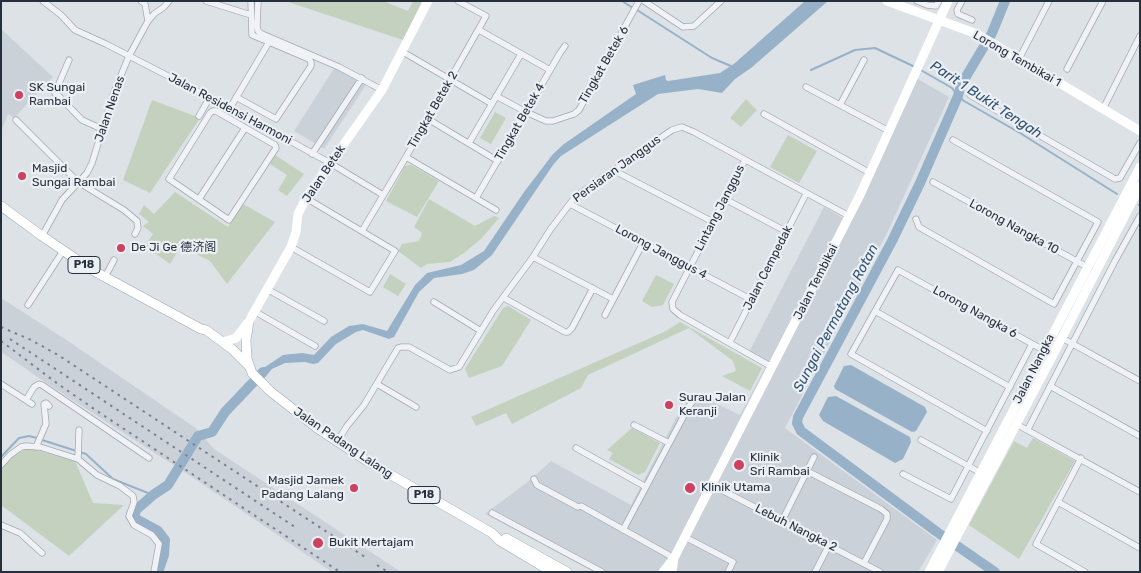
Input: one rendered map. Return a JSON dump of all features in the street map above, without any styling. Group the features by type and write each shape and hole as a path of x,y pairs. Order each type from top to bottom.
{"street":[{"name":"Jalan Residensi Harmoni","path":"43,1 75,30 230,108 267,135 330,163 383,195"},
{"path":"141,1 144,4 148,21"},
{"name":"Jalan Nenas","path":"42,236 62,200 87,173 92,163 114,92 129,56 148,21 169,1"},
{"path":"206,1 251,15"},
{"path":"236,97 276,119 312,62 310,59 252,35 251,1"},
{"path":"258,1 257,26 258,31 262,34 362,78 382,90"},
{"name":"Jalan Betek","path":"223,342 236,338 249,321 291,246 296,232 298,214 306,198 382,90 428,1"},
{"path":"458,1 486,16 479,30 550,70"},
{"name":"Tingkat Betek 6","path":"496,96 546,121 553,121 574,114 579,110 639,1"},
{"path":"644,1 684,27 694,26 721,1"},
{"name":"Lorong Tembikai 1","path":"887,1 906,4 939,20 977,34 1140,131"},
{"path":"917,1 936,6 939,1"},
{"name":"Jalan Tembikai","path":"663,572 674,558 685,537 849,216 948,1"},
{"path":"962,1 957,10 958,14 972,20"},
{"path":"1019,59 1049,1"},
{"path":"1067,69 1103,1"},
{"name":"Tingkat Betek 2","path":"362,231 479,30"},
{"path":"1103,109 1140,36"},
{"path":"230,108 269,42"},
{"name":"Tingkat Betek 4","path":"476,198 565,46"},
{"path":"403,52 492,104"},
{"path":"469,143 521,54"},
{"path":"56,93 69,60"},
{"path":"840,105 864,60"},
{"path":"312,154 362,78"},
{"path":"49,86 82,120 102,129"},
{"path":"806,87 889,131"},
{"path":"970,96 1115,179 1120,178 1140,143"},
{"path":"199,116 210,98"},
{"path":"216,111 245,128 267,135 276,148 229,220 169,179 210,113 216,111"},
{"path":"764,114 870,173"},
{"path":"428,119 498,160"},
{"path":"16,120 78,182 119,206 137,221 138,228 135,234"},
{"name":"Persiaran Janggus","path":"377,384 398,348 402,347 409,347 450,370 459,367 504,298 534,257 550,230 575,197 672,130 682,127 694,132 849,216"},
{"path":"199,200 245,128"},
{"path":"916,219 919,227 1054,304 1098,222 953,140"},
{"path":"406,157 496,210"},
{"name":"Lintang Janggus","path":"730,342 680,315 673,309 672,302 745,160"},
{"name":"Jalan Nangka","path":"1100,253 1140,167"},
{"path":"614,170 713,222"},
{"name":"Lorong Nangka 10","path":"933,182 1091,270"},
{"name":"Jalan Nangka","path":"939,571 981,473 1044,350 1140,186"},
{"name":"Jalan Cempedak","path":"730,342 806,194"},
{"path":"291,246 370,292 395,252 306,198"},
{"path":"725,199 787,232"},
{"name":"Lorong Janggus 4","path":"570,204 752,300"},
{"name":"P18","path":"1,206 63,251 105,277 206,330 223,342 251,371"},
{"path":"1028,429 1114,262 1140,216"},
{"path":"605,315 643,243"},
{"path":"28,305 63,251"},
{"path":"1100,253 1114,262"},
{"path":"534,257 613,299"},
{"path":"105,277 114,260"},
{"name":"Lorong Nangka 6","path":"875,311 898,270 1053,355"},
{"name":"Jalan Nangka","path":"929,572 1016,424 1062,338 1091,270"},
{"path":"267,288 324,321"},
{"path":"504,298 568,332 572,328 593,288"},
{"path":"434,302 482,331"},
{"path":"254,311 315,346"},
{"path":"987,431 851,354 875,311 1010,387"},
{"path":"249,321 246,347 251,371"},
{"name":"Jalan Padang Lalang","path":"202,329 203,333 251,371 260,382 317,428 380,470 492,533 501,535 561,571"},
{"path":"1062,338 1140,381"},
{"path":"730,342 772,367"},
{"path":"903,474 951,500 1032,344"},
{"path":"1,384 32,404"},
{"path":"26,400 34,387 39,384 42,385 149,458"},
{"path":"338,442 377,384 416,407"},
{"path":"1050,386 1140,436"},
{"path":"624,530 669,443 694,400"},
{"path":"36,446 46,424 44,404 46,403 49,406"},
{"path":"1016,424 1140,492"},
{"path":"634,425 669,443"},
{"path":"78,458 80,430"},
{"path":"921,440 981,473"},
{"path":"1,465 16,450 26,446 36,446 78,458 97,475 120,486 133,496 134,502 129,516 134,525 152,535 159,544 154,572"},
{"path":"576,448 646,486"},
{"path":"782,521 814,457"},
{"path":"1081,458 1036,544 1085,572"},
{"path":"807,472 881,509 886,514 887,519 864,563"},
{"path":"534,479 537,485 578,507 581,506 674,558"},
{"name":"Lebuh Nangka 2","path":"712,485 880,572"},
{"path":"1058,502 1140,548"},
{"path":"492,513 602,572"},
{"path":"1,525 20,533 42,553"},
{"path":"685,537 733,562 731,571"},
{"path":"815,572 829,545"},
{"path":"924,572 929,562 937,557"},
{"name":"Jalan Tembikai","path":"672,572 674,558"}],"shaded area":[{"name":"SK Sungai Rambai","path":"1,29 53,77 14,118 8,114 1,132"},
{"path":"335,67 358,78 366,85 324,149 294,131"},
{"path":"916,78 949,97 888,231 785,428 937,540 918,572 594,572 485,514 530,480 551,461 631,505 681,408 696,394 740,415 767,364 748,354 824,207 850,222"},
{"path":"1,298 197,429 214,449 401,572 332,572 189,475 1,352"}],"green space":[{"path":"285,1 383,1 408,11 413,1 422,1 403,40"},
{"path":"746,99 757,110 741,127 730,118"},
{"path":"152,100 200,118 150,193 123,180"},
{"path":"495,112 506,118 491,144 480,138"},
{"path":"788,135 817,151 799,183 770,167"},
{"path":"275,155 304,174 287,196 278,190 287,175 270,164"},
{"path":"411,165 439,181 417,217 386,201 405,166"},
{"path":"175,192 228,227 243,204 275,222 227,284 210,261 181,246 170,264 145,246 153,234 143,226 149,222 139,214 144,205 154,214"},
{"path":"429,199 475,226 494,216 499,218 482,238 450,262 427,264 421,268 398,251 402,244 419,241 422,233 414,227"},
{"path":"390,274 406,284 398,296 383,287"},
{"path":"656,275 674,284 663,305 652,307 642,301"},
{"path":"508,306 531,320 502,366 469,378 465,369 503,308"},
{"path":"680,322 762,368 750,391 722,376 736,371 733,361 689,328 588,375 581,388 512,424 506,413 476,426 471,417 666,331"},
{"path":"632,428 660,443 645,472 638,475 609,459 613,453 607,450"},
{"path":"1033,438 1075,461 1019,559 969,525 1014,441 1027,448"},
{"path":"29,448 75,461 93,503 124,505 69,556 1,505 1,469 12,456"}],"water":[{"path":"805,1 828,1 751,68 735,79 722,93 698,89 658,94 561,156 492,255 474,270 462,274 434,278 419,292 394,337 389,339 363,330 336,344 318,363 285,363 272,369 265,377 259,371 283,355 302,353 314,355 331,337 349,326 363,324 387,331 415,285 427,273 461,265 484,251 524,192 553,154 564,144 636,94 633,85 665,75 668,81 720,73 735,63"},
{"path":"851,365 925,407 927,412 916,431 912,432 835,389 834,386 844,366"},
{"path":"836,396 910,437 911,442 903,459 895,463 823,421 819,415 828,397"}],"waterway":[{"path":"622,1 633,8"},
{"name":"Sungai Permatang Rotan","path":"995,572 937,532 801,431 797,423 798,417 892,241 920,183 961,85 992,33 1005,1"},
{"path":"637,10 712,58 731,66"},
{"name":"Parit 1 Bukit Tengah","path":"811,70 855,50 875,48 915,67"},
{"name":"Parit 1 Bukit Tengah","path":"919,69 952,88 964,101 1020,133 1117,194"},
{"path":"158,572 164,555 165,540 158,531 134,518 136,510 168,485 198,436 212,432 225,412 263,372"},
{"path":"1,457 19,438 29,436 37,438"},
{"path":"42,440 86,454 113,479 153,495"}],"railway":[{"path":"1,327 31,340 58,355 365,557"},
{"path":"10,339 298,529"},
{"path":"1,341 97,411 340,572"},
{"path":"377,565 388,572"}],"place":[{"name":"SK Sungai Rambai","path":"19,95"},
{"name":"Masjid Sungai Rambai","path":"22,176"},
{"name":"De Ji Ge 德济阁","path":"121,248"},
{"name":"Surau Jalan Keranji","path":"669,405"},
{"name":"Klinik Sri Rambai","path":"739,465"},
{"name":"Masjid Jamek Padang Lalang","path":"354,488"},
{"name":"Klinik Utama","path":"690,488"},
{"name":"Bukit Mertajam","path":"318,543"}]}
